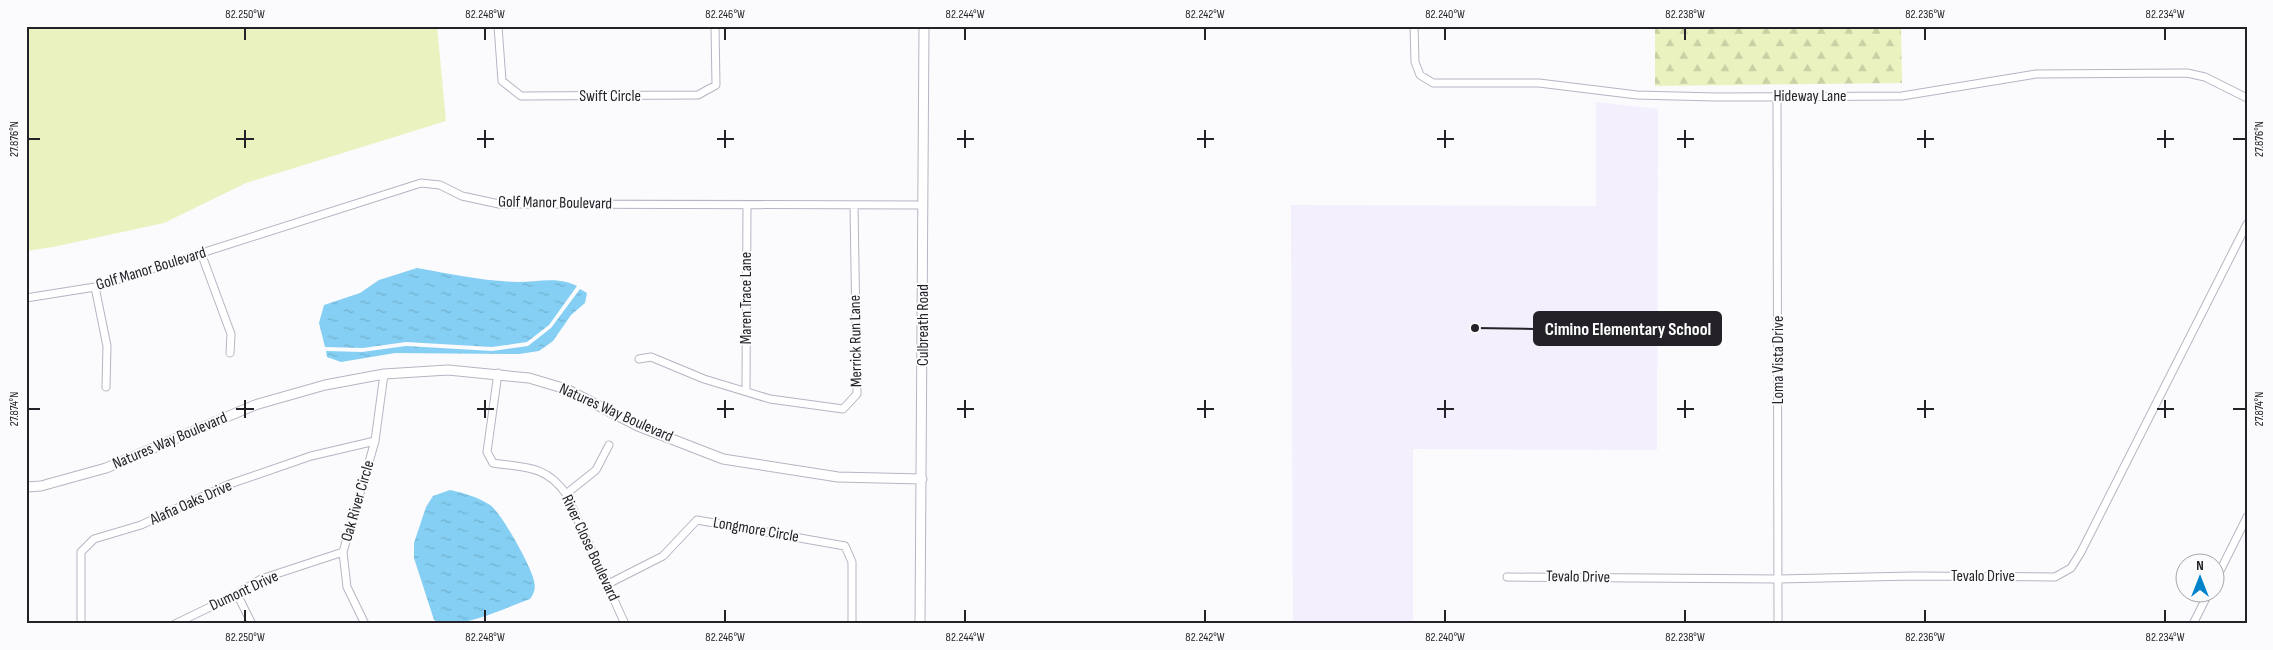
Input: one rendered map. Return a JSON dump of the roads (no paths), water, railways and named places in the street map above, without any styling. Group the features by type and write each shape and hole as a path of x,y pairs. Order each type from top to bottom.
{"street":[{"name":"Swift Circle","path":"498,26 502,81 521,96 541,96 698,95 716,85 716,26"},
{"name":"Culbreath Road","path":"920,624 924,26"},
{"name":"Hideway Lane","path":"1414,26 1415,62 1420,76 1433,83 1539,82 1637,95 1902,96 2036,74 2187,74 2205,77 2247,98"},
{"name":"Loma Vista Drive","path":"1777,97 1778,624"},
{"name":"Golf Manor Boulevard","path":"26,298 96,287 421,183 440,185 462,196 499,204 923,205"},
{"name":"Merrick Run Lane","path":"638,359 650,357 704,379 746,390 770,399 843,410 857,394 854,205"},
{"name":"Maren Trace Lane","path":"746,390 747,206"},
{"name":"Tevalo Drive","path":"1507,576 1779,579 1913,576 2055,577 2071,568 2247,224"},
{"path":"201,253 231,334 230,353"},
{"path":"96,287 107,346 106,387"},
{"name":"Natures Way Boulevard","path":"26,488 41,486 106,468 256,405 325,385 384,374 448,370 498,373 529,378 566,389 638,426 723,459 838,477 922,479"},
{"name":"River Close Boulevard","path":"498,373 487,452 493,463 543,472 557,480 566,494 625,624"},
{"name":"Oak River Circle","path":"365,624 347,587 343,552 375,441 384,374"},
{"name":"Alafia Oaks Drive","path":"81,624 81,552 94,539 141,525 228,485 311,456 375,441"},
{"path":"566,494 596,470 609,445"},
{"path":"2226,559 2247,517"},
{"name":"Longmore Circle","path":"608,584 663,556 697,520 845,546 852,562 852,624"},
{"name":"Dumont Drive","path":"175,624 237,594 261,579 343,552"},
{"path":"237,594 252,624"},
{"path":"2193,624 2204,602"}],"water":[{"path":"417,268 492,280 517,282 555,280 577,286 549,325 527,342 492,347 406,342 363,348 325,347 319,323 324,305 360,293 379,280"},
{"path":"580,289 587,293 585,303 571,315 553,341 539,351 519,354 395,353 341,362 327,357 326,351 362,352 406,346 492,351 528,346 551,328"},
{"path":"450,490 485,502 501,518 532,574 535,589 530,599 468,621 443,623 434,620 414,558 414,543 426,507 433,496"}],"place":[{"name":"Cimino Elementary School","path":"1475,328"}]}
